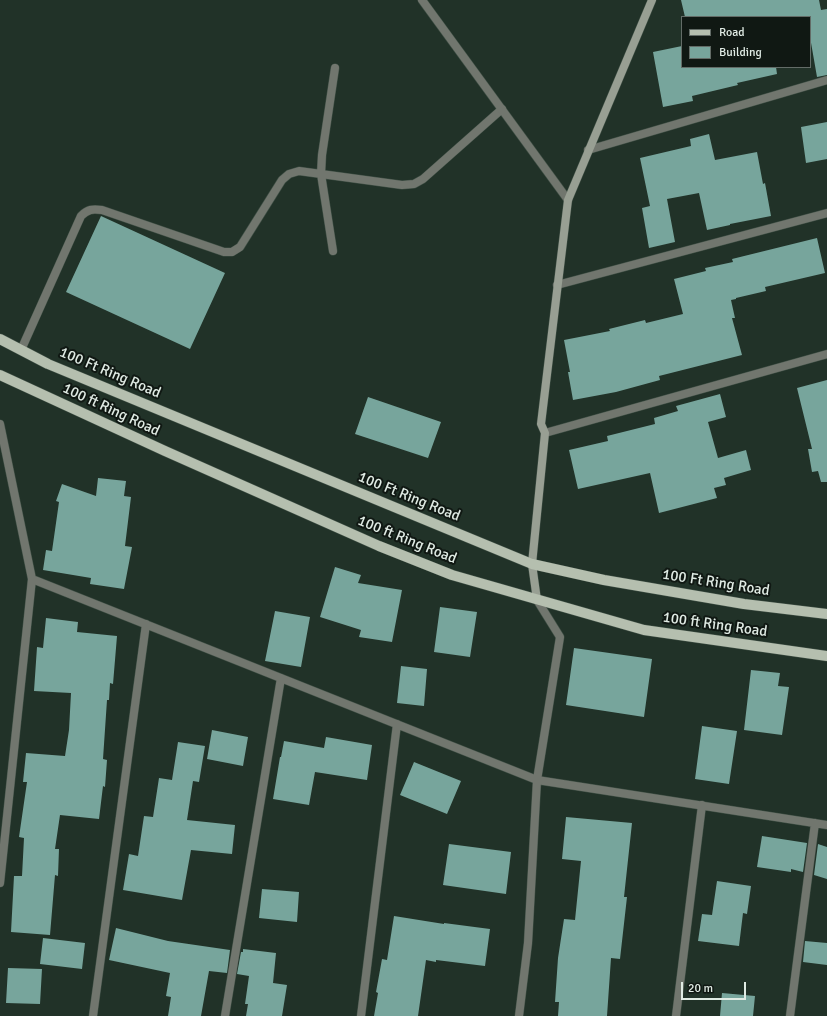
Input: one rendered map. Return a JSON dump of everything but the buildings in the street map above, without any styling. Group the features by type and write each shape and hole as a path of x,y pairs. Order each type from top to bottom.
{"main road":[{"path":"537,600 532,564 545,433 541,424 568,200 652,0"},
{"name":"100 Ft Ring Road","path":"0,339 48,364 532,564 604,580 744,604 827,614"},
{"name":"100 ft Ring Road","path":"0,375 165,451 379,546 452,575 644,630 827,656"}],"street":[{"path":"422,0 568,200"},
{"path":"333,251 321,174 322,155 335,68"},
{"path":"588,150 827,80"},
{"path":"21,350 81,216 87,211 93,209 102,210 224,252 232,252 240,247 282,180 289,174 299,171 402,185 414,184 423,179 502,109"},
{"path":"557,285 827,213"},
{"path":"545,433 827,354"},
{"path":"0,424 32,579 0,883"},
{"path":"32,579 537,780 702,804 827,825"},
{"path":"519,1016 528,943 537,780 560,637 537,600"},
{"path":"93,1016 146,624"},
{"path":"225,1016 282,678"},
{"path":"361,1016 397,724"},
{"path":"676,1016 702,804"},
{"path":"790,1016 815,823"}]}
